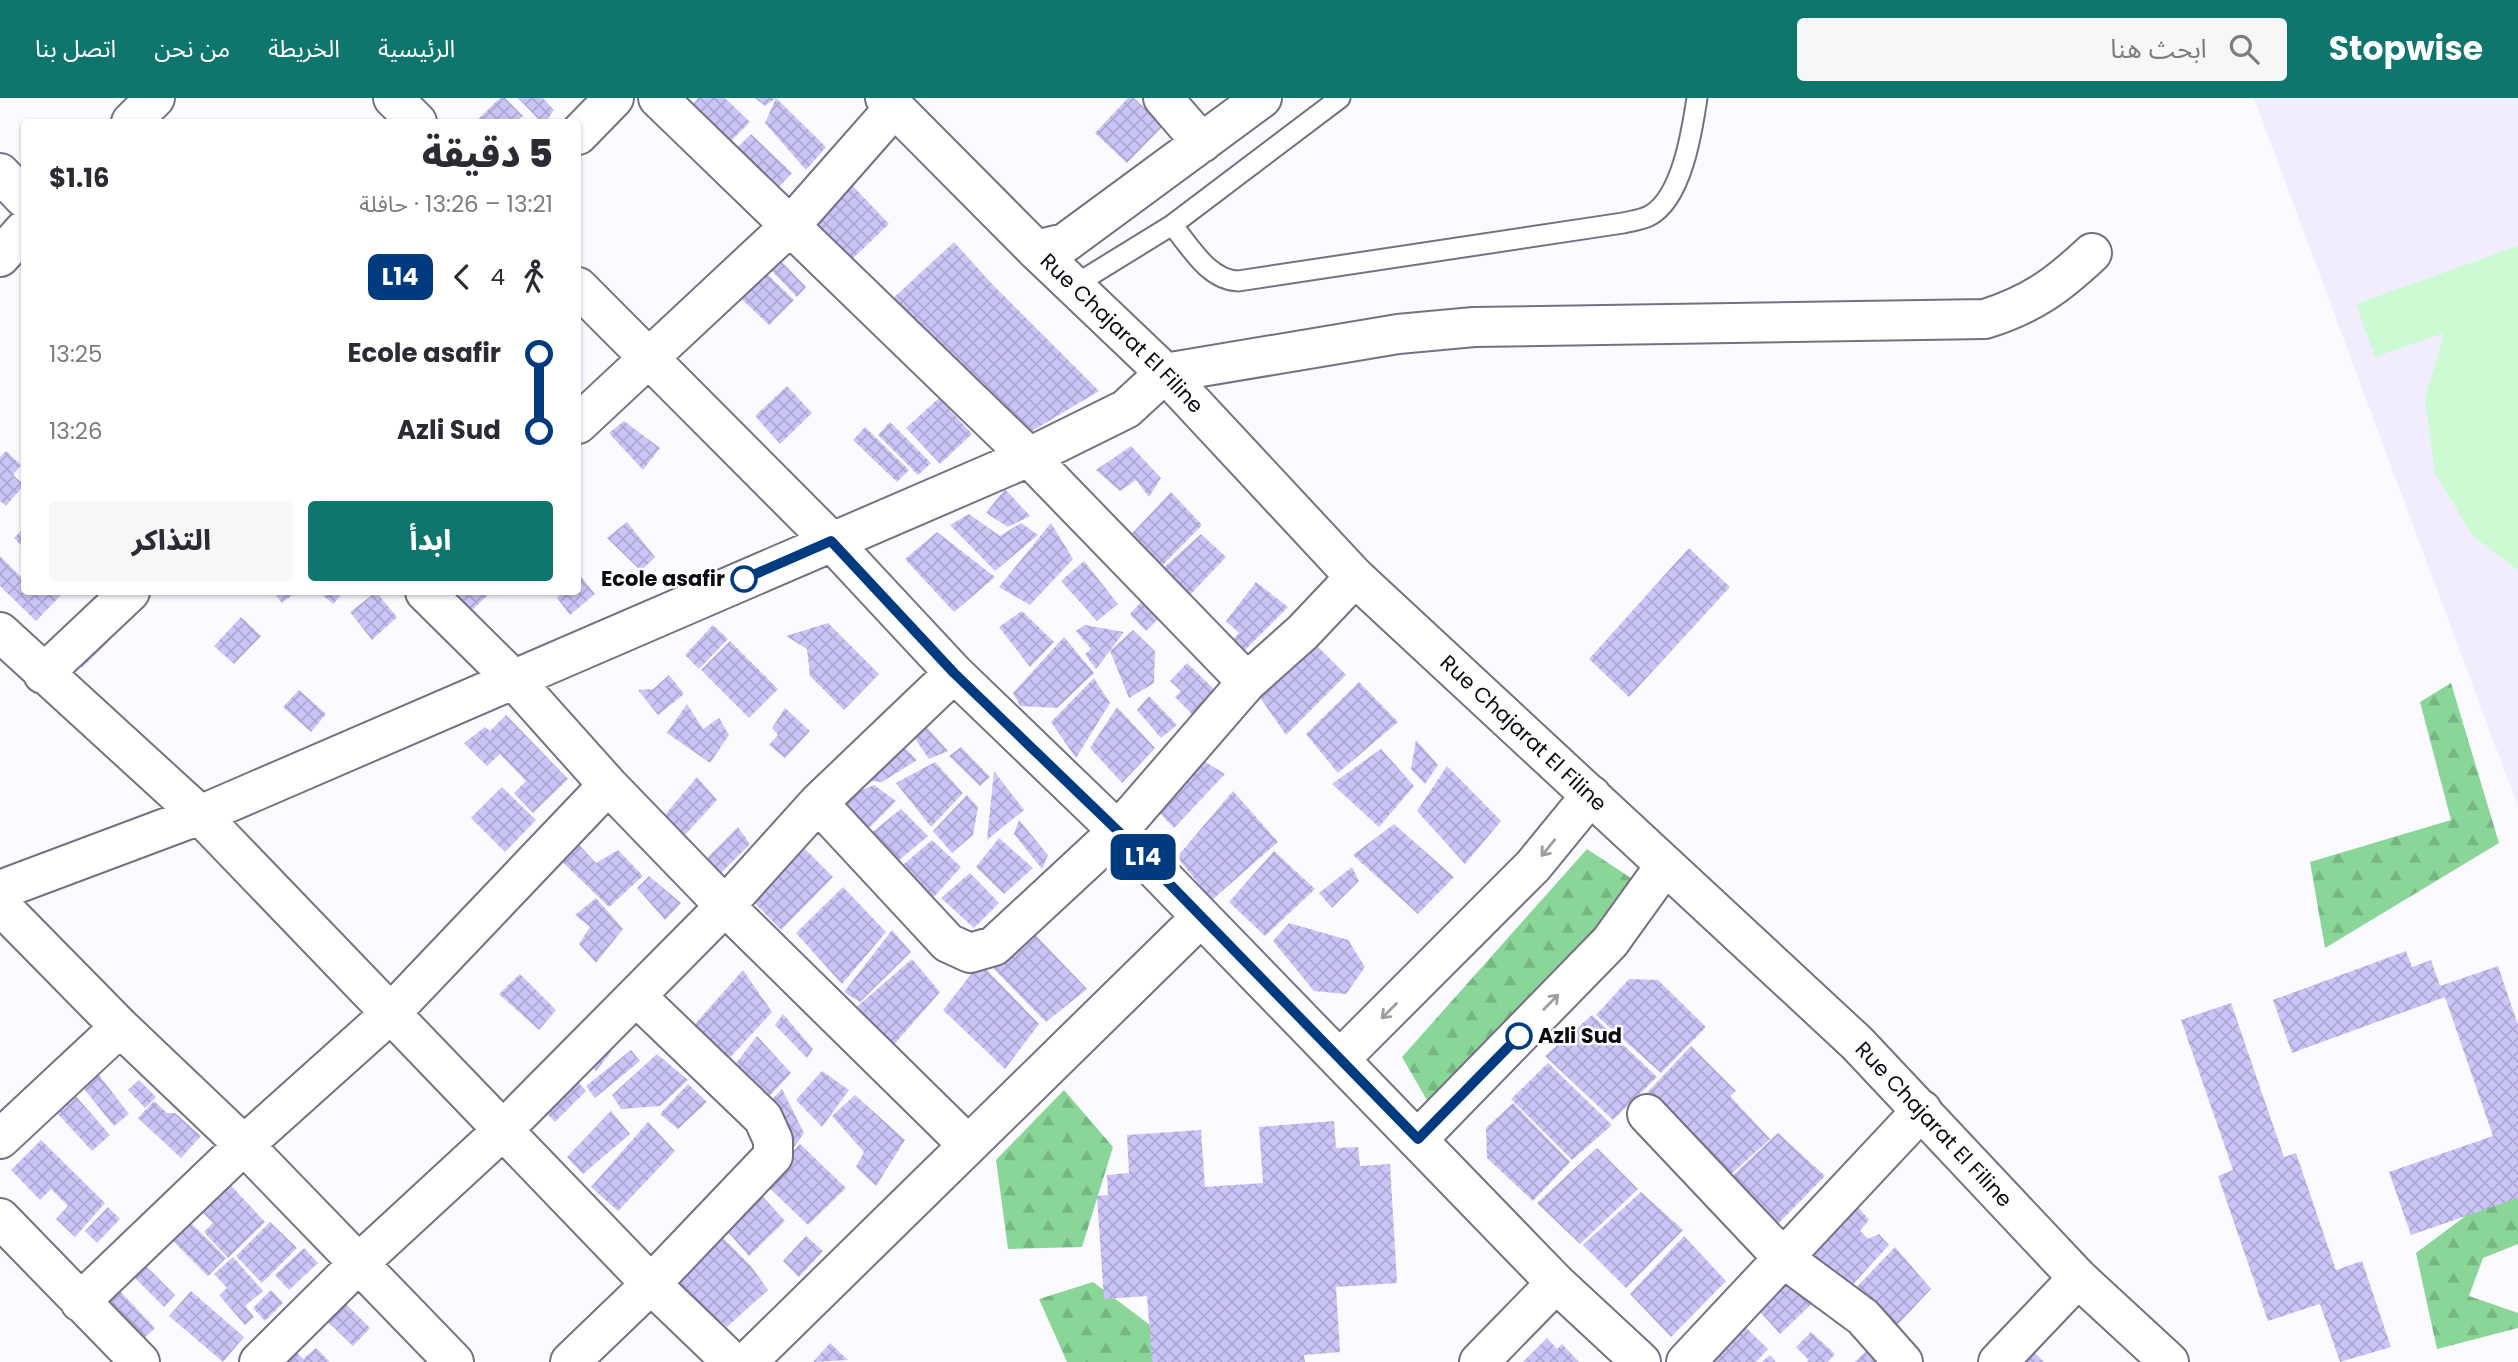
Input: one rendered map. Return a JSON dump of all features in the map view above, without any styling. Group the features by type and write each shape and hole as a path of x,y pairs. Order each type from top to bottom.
{"street":[{"path":"134,119 155,98"},
{"path":"393,98 414,119"},
{"path":"581,132 614,98"},
{"path":"658,98 1029,457 1247,682"},
{"path":"1163,98 1202,143"},
{"path":"1036,250 1065,243 1262,98"},
{"path":"581,421 791,225 890,103"},
{"name":"Rue Chajarat El Filine","path":"890,103 1036,250 1165,373 1355,576 1591,795 1664,867 1857,1043 2078,1278 2169,1362"},
{"path":"0,173 21,195"},
{"path":"0,257 21,233"},
{"path":"0,890 200,815 1029,457 1126,409 1165,373 1398,334 1474,327 1985,320 2022,308 2059,285 2092,253"},
{"path":"581,290 831,541 954,673 1118,831 1556,1283 1641,1362"},
{"path":"818,803 948,943 970,953 994,946 1118,831 1247,682 1303,632 1355,576"},
{"path":"43,674 127,595"},
{"path":"428,595 513,680 608,785 725,906 968,1145"},
{"path":"0,632 200,815 502,1131 651,1284 732,1362"},
{"path":"258,1362 359,1263 502,1131 725,906 818,803 954,673"},
{"path":"80,1302 244,1145 390,1014 608,785"},
{"path":"1340,1058 1534,866 1591,795"},
{"path":"1418,1139 1610,942 1664,867"},
{"path":"0,905 120,1027 244,1145 454,1362"},
{"path":"747,1362 1200,918"},
{"path":"570,1362 651,1284 774,1156 772,1140 763,1118 637,997"},
{"path":"0,1139 120,1027"},
{"path":"1686,1362 1922,1111"},
{"path":"1647,1114 1782,1257 1863,1317 1903,1362"},
{"path":"0,1219 140,1362"},
{"path":"1998,1362 2078,1278"},
{"path":"1479,1362 1556,1283"}],"lane":[{"path":"1073,286 1172,225 1340,98"},
{"path":"1172,225 1212,272 1224,281 1238,281 1623,223 1651,215 1674,188 1691,140 1697,98"}],"shaded area":[{"path":"2254,98 2518,98 2518,807"}],"green space":[{"path":"2518,246 2518,570 2473,536 2435,473 2425,400 2444,333 2375,357 2356,304"},
{"path":"2451,683 2499,843 2325,948 2310,862 2451,820 2420,702"},
{"path":"1587,849 1643,886 1428,1102 1402,1057"},
{"path":"1064,1090 1113,1147 1082,1247 1008,1249 996,1160"},
{"path":"2518,1177 2518,1244 2483,1258 2469,1296 2518,1313 2518,1328 2437,1349 2416,1253"},
{"path":"1093,1282 1199,1362 1067,1362 1039,1299"}],"building":[{"path":"500,98 505,98 523,116 520,119 478,119"},
{"path":"518,98 543,98 554,110 548,119 538,119"},
{"path":"698,98 725,98 750,122 721,151 684,116"},
{"path":"755,98 776,98 765,106"},
{"path":"776,98 826,147 806,170 765,123"},
{"path":"1128,98 1134,98 1163,126 1127,163 1095,133"},
{"path":"751,134 792,173 771,195 729,156"},
{"path":"849,182 889,224 849,262 809,221"},
{"path":"954,242 1099,391 1022,437 888,303"},
{"path":"779,259 806,287 797,297 769,268"},
{"path":"759,266 794,300 769,325 734,292"},
{"path":"787,386 812,413 780,444 755,416"},
{"path":"939,398 972,434 940,464 906,428"},
{"path":"624,421 660,448 643,470 609,433"},
{"path":"890,422 931,463 918,475 878,435"},
{"path":"865,427 909,470 897,482 853,440"},
{"path":"1131,446 1161,478 1149,497 1136,480 1120,491 1096,470"},
{"path":"6,451 21,465 13,475 21,482 21,488 6,506 0,501 0,457"},
{"path":"1005,489 1030,516 1008,527 986,513"},
{"path":"1171,492 1202,525 1156,572 1125,541"},
{"path":"969,514 1000,536 1021,523 1038,535 995,571 950,525"},
{"path":"627,522 655,557 641,571 607,538"},
{"path":"1051,523 1073,559 1030,605 999,587"},
{"path":"21,531 21,545 14,538"},
{"path":"937,532 995,577 954,612 905,559"},
{"path":"1201,534 1226,557 1188,597 1160,571"},
{"path":"1689,548 1730,587 1629,697 1589,659"},
{"path":"0,556 21,577 21,595 61,595 36,621 0,586"},
{"path":"1084,561 1118,604 1097,621 1061,581"},
{"path":"581,577 595,594 570,615 557,598 559,595 581,595"},
{"path":"1256,582 1288,607 1240,655 1225,648 1239,633 1226,621"},
{"path":"275,595 292,595 282,603"},
{"path":"322,595 341,595 333,604"},
{"path":"372,595 379,595 397,617 372,640 350,612"},
{"path":"454,595 488,595 470,612"},
{"path":"1141,602 1158,619 1146,631 1130,614"},
{"path":"1022,611 1054,642 1030,667 999,627"},
{"path":"241,617 261,636 234,664 214,646"},
{"path":"828,623 879,674 844,710 810,676 807,649 786,636"},
{"path":"713,625 728,639 699,669 685,655"},
{"path":"1085,625 1124,632 1096,669 1085,654 1091,649 1076,631"},
{"path":"96,629 108,642 82,668 69,655"},
{"path":"1133,630 1155,651 1154,683 1129,698 1110,651"},
{"path":"1303,632 1346,675 1286,735 1252,686"},
{"path":"1064,637 1094,673 1057,708 1020,706 1013,693"},
{"path":"730,641 778,689 749,718 701,670"},
{"path":"1187,663 1219,694 1196,718 1175,697 1181,691 1170,681"},
{"path":"669,675 684,694 658,715 638,690 653,689"},
{"path":"1094,678 1110,703 1076,758 1051,722"},
{"path":"1359,682 1398,722 1338,773 1306,734"},
{"path":"299,690 326,714 311,732 283,707"},
{"path":"1149,696 1177,725 1161,738 1137,710"},
{"path":"687,704 703,729 719,718 729,735 710,763 667,733"},
{"path":"1117,707 1155,748 1122,783 1090,748"},
{"path":"785,708 810,731 785,758 769,745 778,735 772,728"},
{"path":"506,715 568,779 533,813 514,793 526,781 500,754 487,766 464,743 485,727 490,731"},
{"path":"922,722 948,751 929,759 914,737"},
{"path":"896,739 917,760 882,782 857,780"},
{"path":"1416,740 1438,765 1425,784 1411,769"},
{"path":"961,747 990,777 980,786 949,756"},
{"path":"1381,749 1414,786 1379,827 1332,784"},
{"path":"1199,758 1225,774 1174,828 1148,801"},
{"path":"935,762 963,793 931,827 896,783"},
{"path":"1447,766 1501,821 1465,864 1417,811"},
{"path":"994,771 1024,810 987,840"},
{"path":"697,777 717,800 683,837 663,817"},
{"path":"874,785 896,801 861,836 830,803"},
{"path":"502,787 536,820 505,852 471,818"},
{"path":"1233,791 1278,842 1212,900 1177,857"},
{"path":"967,795 978,807 973,835 952,853 933,831"},
{"path":"901,809 928,836 891,867 865,838"},
{"path":"1019,820 1048,855 1042,869 1014,834"},
{"path":"1394,824 1454,877 1418,914 1353,855"},
{"path":"738,827 750,844 721,873 704,861"},
{"path":"571,836 596,863 618,850 643,876 609,907 552,852"},
{"path":"999,838 1033,868 1004,894 976,867"},
{"path":"796,840 833,877 781,930 744,892"},
{"path":"932,840 961,867 924,908 891,875"},
{"path":"1274,851 1315,889 1265,936 1229,902"},
{"path":"1352,867 1359,881 1332,908 1319,893"},
{"path":"970,873 999,903 974,928 941,898"},
{"path":"649,876 681,903 665,920 637,888"},
{"path":"843,887 886,932 842,984 796,933"},
{"path":"596,898 623,929 596,963 579,944 590,927 575,915"},
{"path":"1289,923 1348,940 1365,967 1346,994 1314,991 1273,941"},
{"path":"1025,924 1087,989 1046,1022 988,963"},
{"path":"892,930 911,952 860,1002 844,992"},
{"path":"2406,951 2412,967 2431,960 2440,986 2498,966 2518,1025 2518,1198 2411,1235 2389,1172 2493,1136 2445,997 2292,1053 2273,1000"},
{"path":"912,959 940,992 892,1047 852,1011"},
{"path":"980,963 1039,1024 1005,1069 943,1010"},
{"path":"743,970 772,1012 725,1063 688,1032"},
{"path":"520,974 556,1010 539,1030 499,994"},
{"path":"1629,979 1658,980 1706,1027 1661,1073 1596,1015"},
{"path":"2231,1003 2284,1157 2296,1153 2336,1270 2362,1261 2391,1347 2340,1362 2320,1304 2268,1321 2218,1176 2233,1170 2181,1020"},
{"path":"783,1014 813,1049 807,1058 775,1025"},
{"path":"1592,1015 1657,1077 1613,1120 1545,1056"},
{"path":"757,1036 791,1073 764,1102 734,1066"},
{"path":"604,1046 612,1051 596,1071 585,1057"},
{"path":"1691,1046 1736,1091 1730,1096 1770,1139 1728,1177 1644,1096"},
{"path":"631,1050 640,1061 595,1098 586,1086"},
{"path":"657,1054 688,1080 660,1106 621,1109 612,1095"},
{"path":"1548,1063 1612,1125 1572,1160 1511,1099"},
{"path":"92,1066 129,1114 114,1126 76,1079"},
{"path":"822,1071 849,1090 822,1127 796,1100"},
{"path":"572,1076 586,1091 555,1122 541,1107"},
{"path":"139,1080 156,1097 145,1108 128,1090"},
{"path":"65,1084 110,1135 92,1151 46,1101"},
{"path":"688,1084 707,1102 678,1129 660,1114"},
{"path":"782,1089 804,1133 793,1149 761,1111"},
{"path":"855,1095 905,1140 876,1186 856,1167 864,1152 832,1116"},
{"path":"154,1101 167,1113 175,1113 201,1136 181,1158 138,1118"},
{"path":"1513,1103 1570,1162 1533,1201 1487,1158 1486,1128"},
{"path":"611,1111 630,1134 583,1174 567,1157"},
{"path":"1334,1121 1336,1148 1358,1147 1360,1166 1390,1164 1397,1283 1336,1287 1340,1352 1304,1355 1305,1362 1152,1362 1147,1296 1104,1299 1097,1196 1108,1195 1107,1175 1129,1173 1127,1135 1201,1130 1205,1187 1263,1183 1259,1127"},
{"path":"648,1122 675,1151 618,1211 591,1187"},
{"path":"1778,1133 1825,1176 1775,1227 1727,1181"},
{"path":"41,1140 105,1203 75,1237 56,1219 68,1206 51,1189 40,1200 11,1170"},
{"path":"800,1144 846,1188 808,1225 763,1182"},
{"path":"1597,1148 1638,1189 1580,1244 1537,1203"},
{"path":"224,1178 265,1222 228,1258 204,1232 213,1223 196,1206"},
{"path":"755,1188 785,1221 749,1256 720,1223"},
{"path":"1641,1192 1683,1230 1626,1288 1583,1245"},
{"path":"1853,1201 1869,1220 1860,1231 1868,1239 1879,1234 1889,1245 1844,1294 1800,1253"},
{"path":"108,1207 120,1219 97,1243 85,1231"},
{"path":"181,1213 226,1258 208,1276 163,1231"},
{"path":"270,1222 297,1248 262,1283 236,1256"},
{"path":"715,1230 751,1266 768,1290 727,1327 668,1280"},
{"path":"806,1236 823,1251 799,1277 783,1261"},
{"path":"1684,1236 1726,1281 1671,1337 1630,1294"},
{"path":"1895,1247 1931,1289 1889,1334 1851,1293"},
{"path":"304,1248 318,1263 289,1290 275,1275"},
{"path":"136,1256 175,1295 164,1307 124,1267"},
{"path":"233,1257 263,1291 245,1306 254,1317 245,1325 219,1295 227,1288 214,1274"},
{"path":"1790,1268 1818,1298 1780,1334 1755,1306"},
{"path":"115,1286 155,1328 144,1338 122,1315 111,1327 92,1308"},
{"path":"271,1290 283,1303 265,1321 253,1308"},
{"path":"191,1291 244,1337 223,1362 169,1316"},
{"path":"344,1302 370,1328 353,1346 326,1320"},
{"path":"1738,1320 1768,1349 1756,1362 1703,1362"},
{"path":"1811,1332 1835,1354 1828,1362 1807,1362 1809,1360 1796,1347"},
{"path":"1547,1338 1557,1349 1562,1344 1579,1362 1523,1362"},
{"path":"1878,1339 1891,1362 1855,1362"},
{"path":"288,1343 303,1359 316,1348 330,1362 280,1362"},
{"path":"830,1343 848,1360 813,1362"},
{"path":"2027,1345 2044,1362 2009,1362"},
{"path":"1770,1355 1776,1362 1762,1362"}],"bus line":[{"name":"L14","path":"744,579 831,541 954,673 1118,831 1418,1139 1519,1036"}],"place":[{"name":"Ecole asafir","path":"744,579"},
{"name":"Azli Sud","path":"1519,1036"}]}
